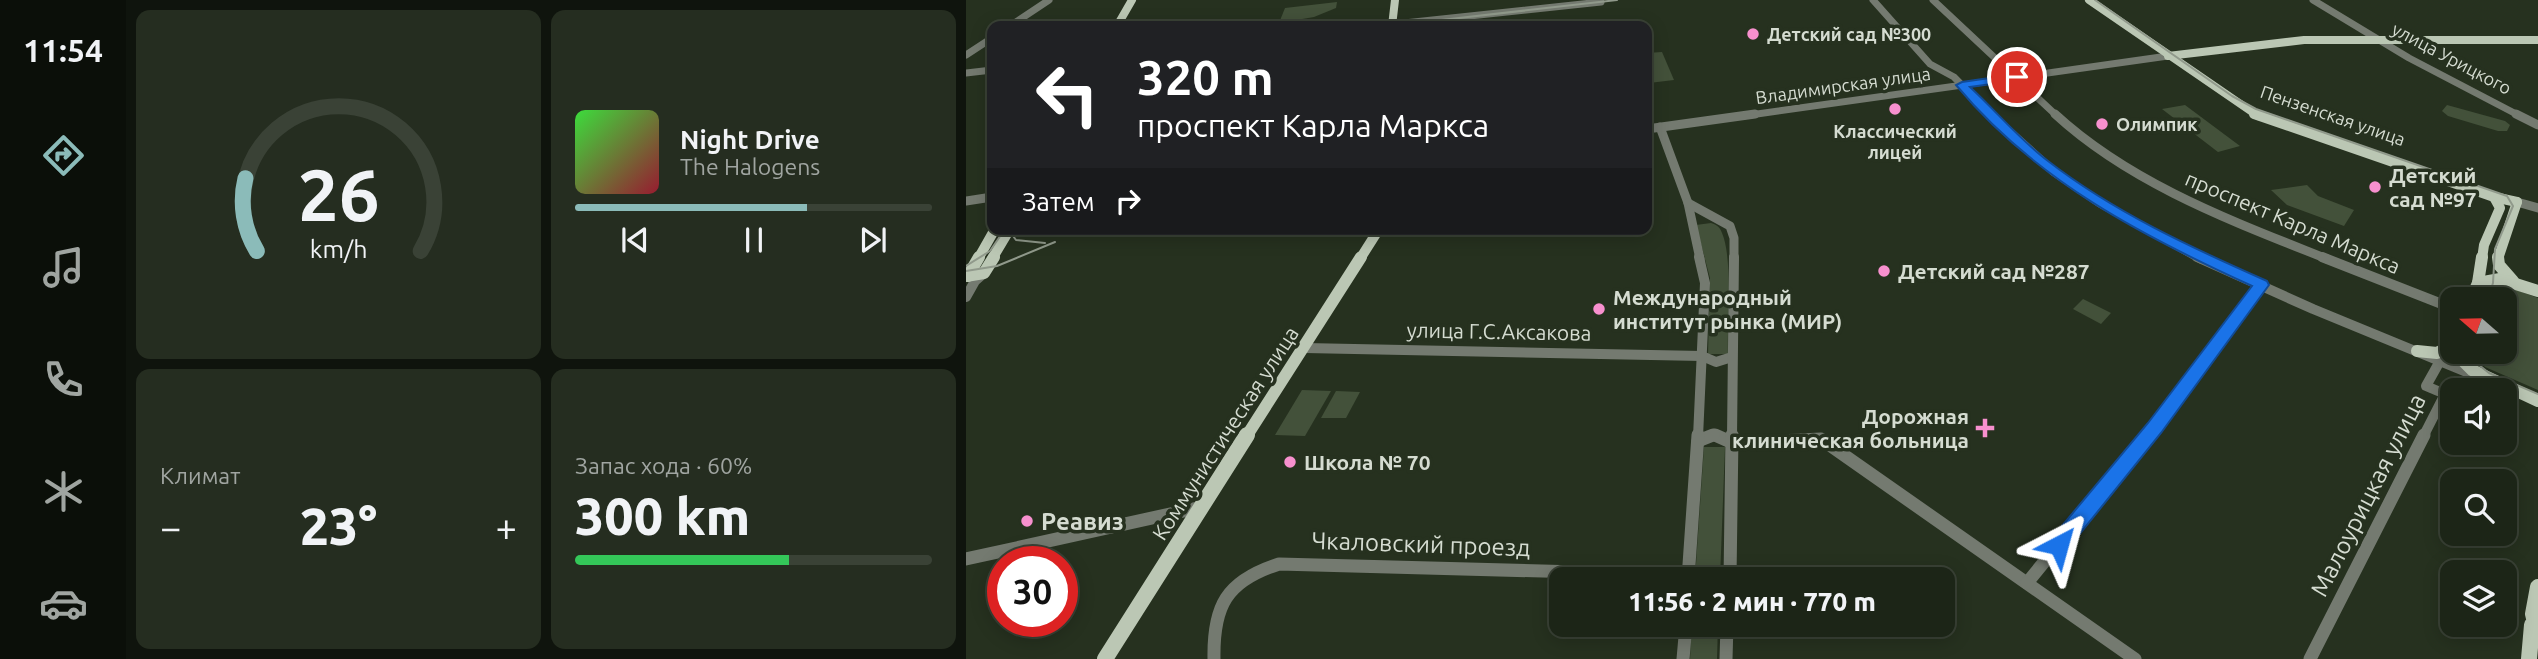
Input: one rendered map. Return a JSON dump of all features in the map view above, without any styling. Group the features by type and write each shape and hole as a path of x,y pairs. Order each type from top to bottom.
{"main road":[{"path":"1120,21 1132,0"},
{"path":"1393,21 1395,0"},
{"name":"Пензенская улица","path":"2089,0 2260,110 2491,187 2517,202"},
{"name":"Пензенская улица","path":"2097,0 2256,115 2494,197 2517,202"},
{"name":"Владимирская улица","path":"2173,56 2304,40 2538,40"},
{"path":"2476,287 2480,257 2500,208 2494,197"},
{"path":"2513,281 2504,272 2498,257 2517,202"},
{"path":"972,273 992,235"},
{"path":"972,273 1005,235"},
{"name":"Коммунистическая улица","path":"1105,659 1375,235"},
{"path":"2478,283 2490,280 2513,281 2538,291"},
{"path":"2417,351 2433,354 2440,351"},
{"path":"2466,364 2472,370 2538,402"},
{"path":"2529,659 2538,587"},
{"path":"2533,614 2538,635"}],"street":[{"path":"1018,21 1049,0"},
{"path":"1873,0 1930,64 1941,66 2041,162 2092,198 2172,245 2440,360"},
{"name":"проспект Карла Маркса","path":"1933,0 2079,135 2132,171 2221,217 2440,303"},
{"name":"улица Урицкого","path":"2313,0 2378,40 2538,125"},
{"path":"1428,21 1603,1"},
{"path":"1458,21 1586,8 1603,1"},
{"path":"966,55 987,41"},
{"name":"Владимирская улица","path":"1652,128 2173,56"},
{"path":"966,73 987,71"},
{"path":"1660,127 1688,204 1705,283 1689,567"},
{"path":"966,201 987,198"},
{"name":"Пензенская улица","path":"2517,202 2538,208"},
{"path":"1688,204 1698,213 1717,218 1730,226 1734,238 1730,567"},
{"path":"966,297 972,273"},
{"path":"2027,583 2154,428 2262,285"},
{"name":"улица Г.С.Аксакова","path":"1305,348 1702,356 1716,362 1732,357"},
{"name":"Малоурицкая улица","path":"2310,659 2445,394 2427,386 2440,360"},
{"path":"2449,364 2538,402"},
{"path":"1698,441 1714,435 1733,443 1821,439 2135,659"},
{"path":"966,559 1202,507"},
{"name":"Чкаловский проезд","path":"1214,659 1216,616 1225,601 1250,576 1279,564 1549,573"},
{"path":"1684,659 1685,637"},
{"path":"1726,659 1727,637"}],"green space":[{"path":"1337,2 1336,8 1314,17 1280,21 1285,8"},
{"path":"1662,52 1674,80 1652,83 1652,53"},
{"path":"2185,105 2240,146 2218,152 2162,109"},
{"path":"2447,105 2505,121 2510,125 2507,131 2498,131 2448,116 2442,111"},
{"path":"2307,185 2318,196 2354,210 2344,226 2287,205 2271,190"},
{"path":"1711,223 1721,231 1727,258 1728,354 1708,354 1710,278 1696,225"},
{"path":"2517,290 2538,298 2538,390 2517,381 2517,378 2510,378 2482,364 2517,364"},
{"path":"2083,299 2111,313 2101,324 2073,309"},
{"path":"1302,390 1331,391 1305,436 1275,435"},
{"path":"1336,391 1360,392 1346,418 1321,418"},
{"path":"1704,447 1725,447 1720,567 1696,567"},
{"path":"1691,637 1718,637 1717,659 1690,659"}],"tram line":[{"path":"1433,21 1617,0"},
{"path":"2095,0 2232,96 2256,109 2507,196 2513,206 2495,249 2492,287"},
{"path":"966,266 990,251 1001,235"},
{"path":"1012,235 1016,240 1045,243"},
{"path":"966,271 997,266 1055,242"},
{"path":"2478,364 2489,373 2538,394"}],"place":[{"name":"Детский сад №300","path":"1753,34"},
{"name":"Классический лицей","path":"1895,109"},
{"name":"Олимпик","path":"2102,124"},
{"name":"Детский сад №97","path":"2375,187"},
{"name":"Детский сад №287","path":"1884,271"},
{"name":"Международный институт рынка (МИР)","path":"1599,309"},
{"name":"Дорожная клиническая больница","path":"1985,428"},
{"name":"Школа № 70","path":"1290,462"},
{"name":"Реавиз","path":"1027,521"}],"route":[{"path":"2017,77 1962,85 2041,162 2092,198 2172,245 2262,285 2154,428 2059,545"}]}
